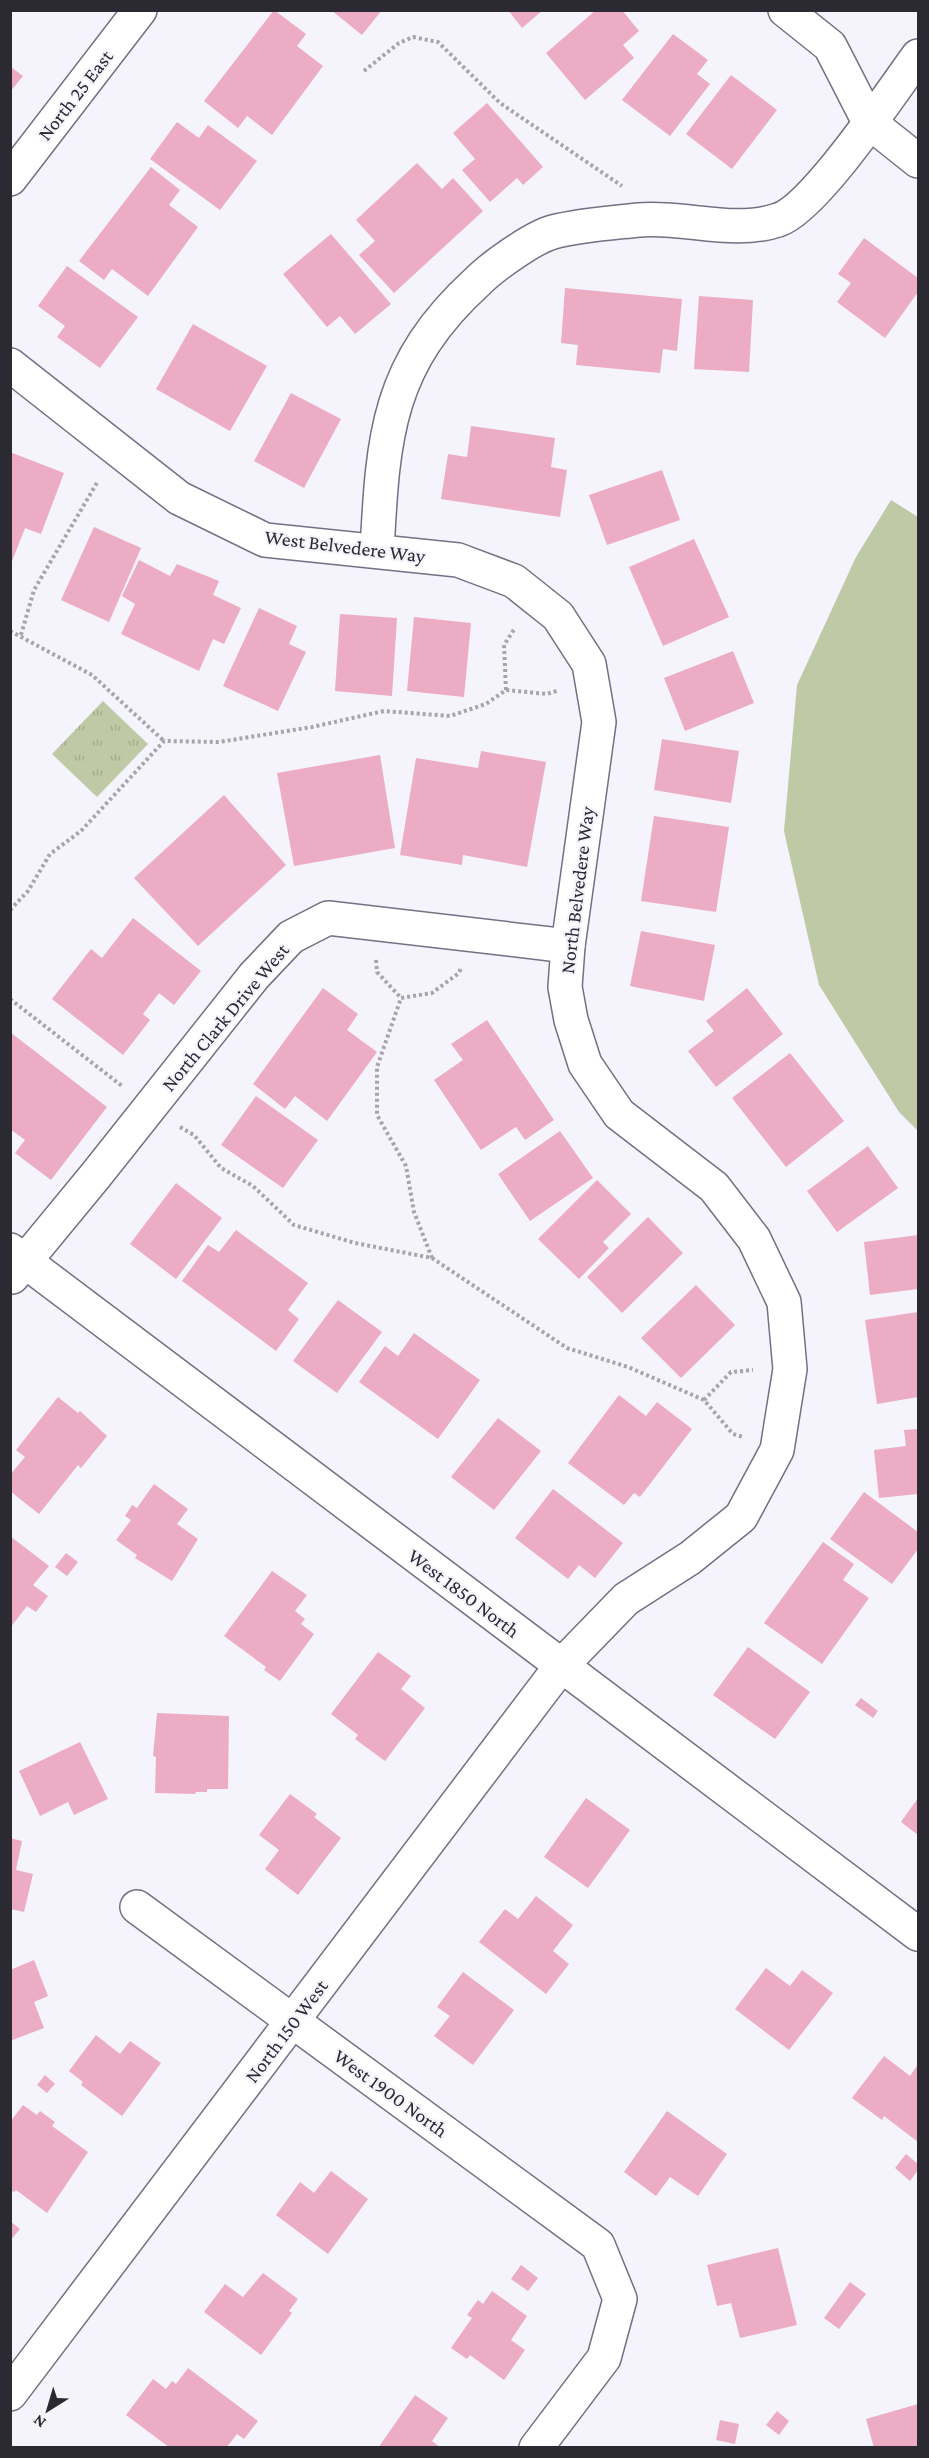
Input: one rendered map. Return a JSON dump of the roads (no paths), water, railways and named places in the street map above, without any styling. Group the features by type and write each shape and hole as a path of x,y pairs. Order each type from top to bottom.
{"street":[{"name":"North 25 East","path":"10,179 140,10"},
{"path":"785,10 830,46 869,122 918,161"},
{"path":"377,551 384,451 397,396 417,350 451,305 493,266 552,232 641,220 741,226 780,220 814,194 918,56"},
{"name":"West Belvedere Way","path":"10,365 179,498 265,540 458,560 514,580"},
{"name":"North Belvedere Way","path":"514,580 558,616 589,664 599,722 568,946 565,987 571,1020 585,1064 619,1114 714,1187 754,1239 784,1302 790,1369 777,1450 741,1517 690,1558 626,1599 561,1666"},
{"name":"North Clark Drive West","path":"15,1263 96,1176 254,976 291,937 328,918 568,946"},
{"name":"West 1850 North","path":"15,1263 561,1666 918,1934"},
{"name":"North 150 West","path":"10,2394 561,1666"},
{"name":"West 1900 North","path":"137,1907 598,2245 620,2299 604,2358 536,2448"}]}
